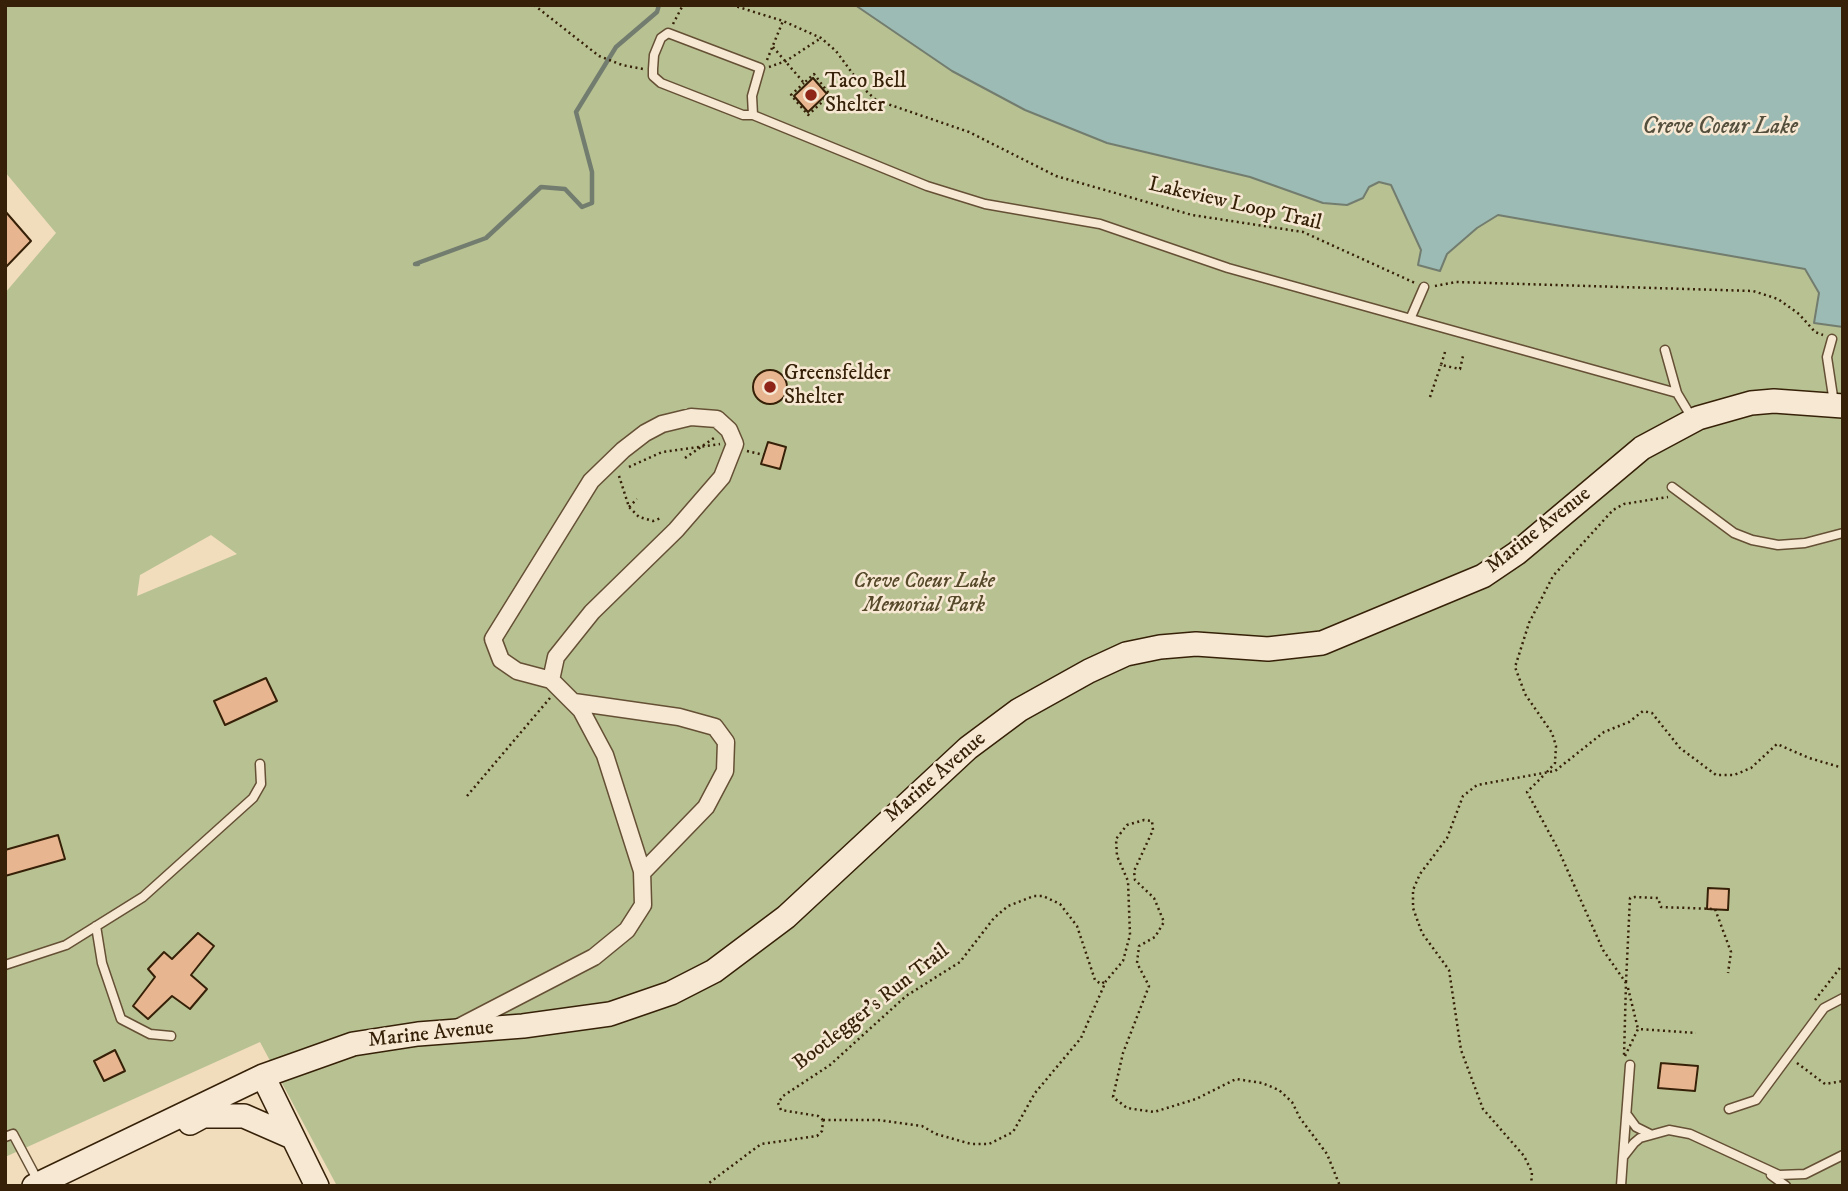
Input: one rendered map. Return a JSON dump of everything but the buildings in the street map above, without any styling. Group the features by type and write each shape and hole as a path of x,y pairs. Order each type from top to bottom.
{"main road":[{"name":"Marine Avenue","path":"37,1185 263,1076 353,1044 454,1030 523,1026 610,1014 671,993 714,971 755,942 968,748 1019,710 1065,684 1126,654 1160,647 1196,644 1268,649 1322,643 1454,590 1517,554 1642,448 1693,420 1751,403 1774,401 1838,406"},
{"path":"263,1076 317,1186"},
{"path":"120,1145 135,1149 203,1116 221,1115 244,1116 292,1137"}],"street":[{"path":"454,1030 594,957 627,930 643,905 643,872 605,755 581,709 555,683 517,671 501,660 493,639 591,481 623,450 662,424 691,417 717,419 729,430 734,448 722,477 676,530 592,612 556,657 555,683"},
{"path":"574,702 679,717 715,727 726,742 725,771 706,807 643,872"}],"lane":[{"path":"753,116 752,96 760,68 668,33 661,38 654,55 653,69 653,76 661,83 970,200 1100,224 1227,268 1677,393"},
{"path":"1411,317 1424,287"},
{"path":"1832,339 1827,357 1838,406"},
{"path":"1665,350 1677,393 1693,420"},
{"path":"1673,489 1734,533 1752,540 1779,545 1805,543 1843,533"},
{"path":"5,965 66,945 143,897 254,798 261,784 260,764"},
{"path":"96,926 107,985 121,1019 150,1034 171,1036"},
{"path":"1729,1109 1756,1100 1824,1008 1843,998"},
{"path":"1621,1186 1630,1065"},
{"path":"1628,1116 1636,1127 1650,1134"},
{"path":"1623,1157 1640,1138 1669,1130 1690,1134 1763,1170 1786,1186"},
{"path":"5,1137 13,1134 37,1185"},
{"path":"1763,1170 1779,1175 1805,1174 1843,1155"}],"path":[{"path":"534,5 560,29 599,56 622,65 653,69"},
{"path":"668,33 683,5"},
{"name":"Lakeview Loop Trail","path":"732,5 783,21 821,37 876,100 969,132 1056,176 1192,215 1303,232 1424,287"},
{"path":"760,68 773,47 783,21"},
{"path":"760,68 786,61 821,37"},
{"path":"773,47 804,84"},
{"path":"814,75 831,95 808,115 791,95 804,84 814,75"},
{"path":"1424,287 1456,282 1753,291 1778,299 1799,314 1815,332 1832,339"},
{"path":"1430,397 1445,352"},
{"path":"1441,365 1460,369 1463,356"},
{"path":"685,458 729,430"},
{"path":"661,517 653,521 639,517 629,507 619,477 625,469 662,452 702,445 722,444 764,455"},
{"path":"1673,489 1666,498 1623,504 1613,510 1553,576 1529,623 1515,667 1525,694 1552,733 1556,746 1555,763 1527,792 1558,849 1603,950 1626,983 1638,1029 1624,1059 1626,983 1630,898 1658,898 1661,906 1715,909 1731,952 1728,973"},
{"path":"629,507 637,499"},
{"path":"467,796 555,683"},
{"path":"1531,1186 1532,1172 1524,1156 1483,1109 1461,1050 1449,970 1422,933 1413,908 1413,890 1420,874 1447,838 1462,796 1477,785 1555,771 1604,732 1629,722 1643,711 1651,713 1680,748 1716,775 1734,775 1751,768 1777,744 1809,758 1843,768"},
{"path":"705,1186 761,1144 817,1136 822,1131 823,1120 878,1119 922,1126 936,1134 971,1144 989,1144 1013,1132 1035,1093 1081,1038 1106,981 1123,961 1130,935 1128,881 1117,856 1116,839 1127,825 1144,820 1152,821 1153,830 1134,871 1135,880 1154,898 1164,922 1155,937 1139,946 1137,963 1149,986 1123,1053 1113,1097 1127,1108 1154,1112 1196,1099 1236,1079 1262,1083 1279,1090 1292,1102 1326,1154 1340,1186"},
{"name":"Bootlegger's Run Trail","path":"823,1120 818,1116 781,1110 778,1103 830,1065 906,996 960,962 994,918 1008,906 1034,896 1043,896 1060,904 1077,926 1095,980 1101,984 1106,981"},
{"path":"1638,1029 1696,1033"}],"green space":[{"name":"Creve Coeur Lake Memorial Park","path":"5,5 1843,5 1843,1186 337,1186 260,1042 5,1157 5,293 56,233 5,172","holes":["211,535 237,554 137,596 140,575"]}],"water":[{"name":"Creve Coeur Lake","path":"855,5 1843,5 1843,327 1814,323 1819,293 1805,269 1498,215 1477,228 1447,254 1440,271 1418,265 1421,250 1391,185 1379,182 1369,187 1363,198 1347,205 1323,203 1250,177 1107,143 1025,110 952,71"}],"waterway":[{"path":"418,264 415,264 486,238 541,187 565,189 582,207 592,203 592,172 576,112 616,47 657,12 659,5"}],"place":[{"name":"Taco Bell Shelter","path":"811,95"},
{"name":"Greensfelder Shelter","path":"770,387"}]}
